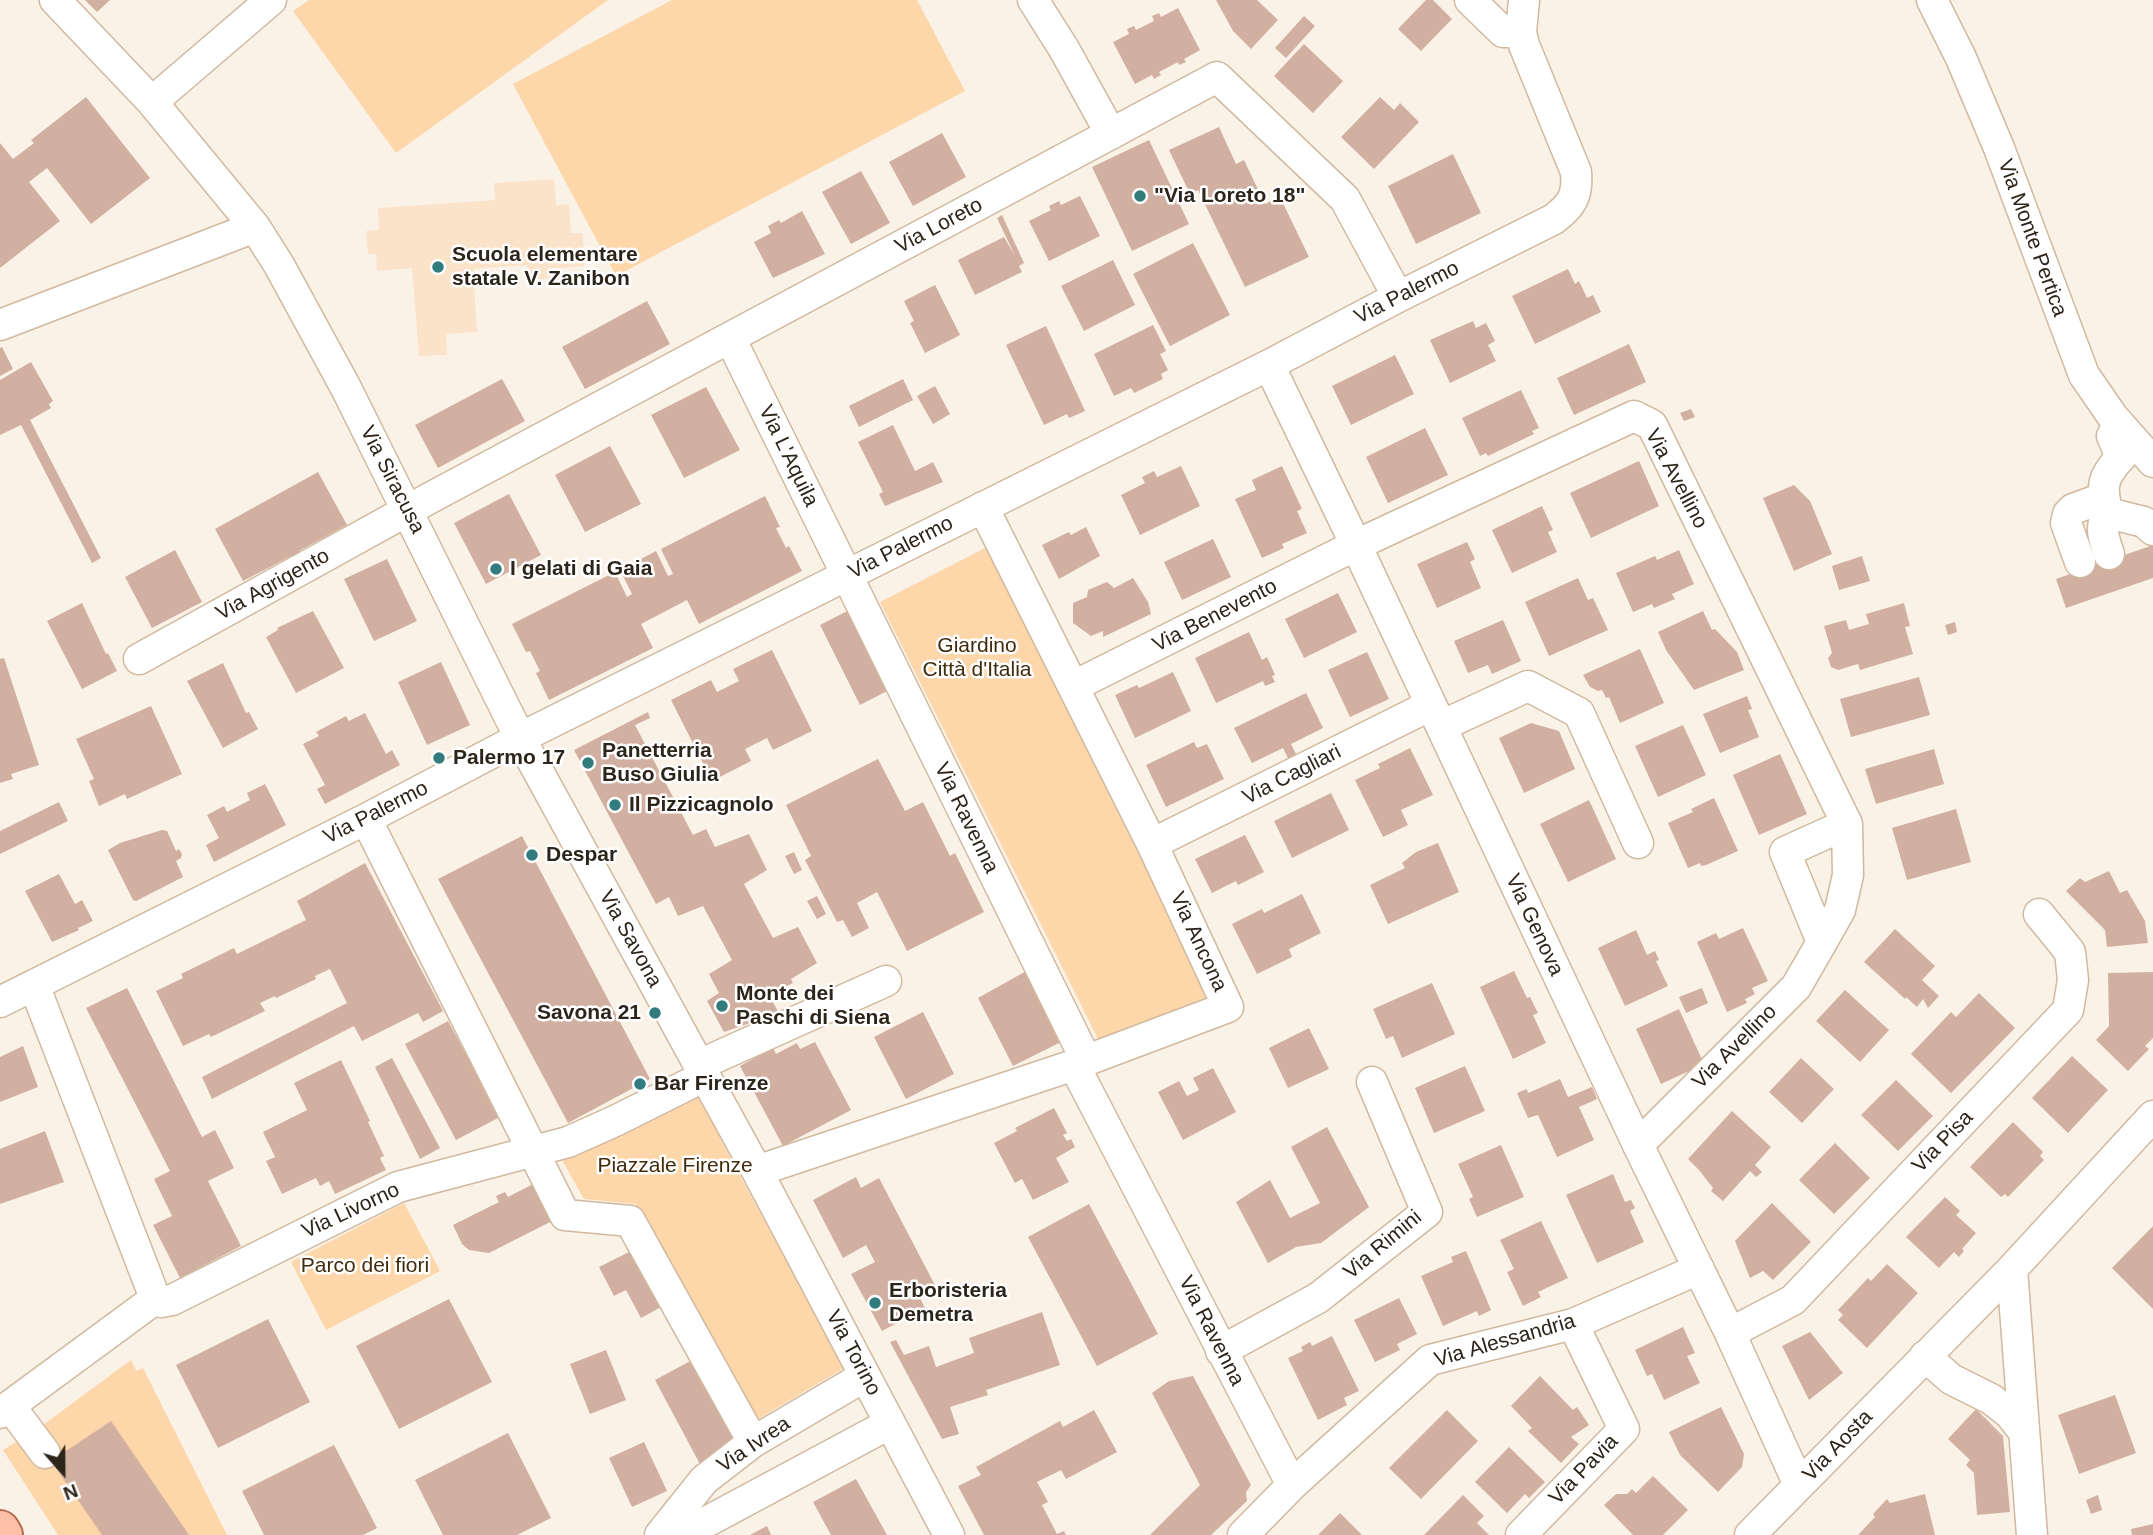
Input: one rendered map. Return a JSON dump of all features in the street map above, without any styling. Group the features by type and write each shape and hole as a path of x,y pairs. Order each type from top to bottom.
{"main road":[{"path":"0,1530 3,1535"}],"street":[{"name":"Via Siracusa","path":"55,0 152,102 255,227 303,305 520,738"},
{"path":"152,102 271,0"},
{"path":"1033,0 1064,49 1111,134"},
{"path":"1470,0 1503,32 1521,32"},
{"name":"Via Palermo","path":"3,994 34,985 366,819 520,738 1269,365 1554,219 1569,207 1577,188 1577,172 1524,45 1521,32 1524,0"},
{"name":"Via Monte Pertica","path":"1932,0 1961,58 1999,148 2084,375 2119,424 2153,462"},
{"name":"Via Loreto","path":"407,511 1217,77 1345,199 1398,297"},
{"path":"0,325 255,227"},
{"name":"Via L'Aquila","path":"730,338 847,575"},
{"name":"Via Genova","path":"1269,365 1638,1145 1730,1333 1799,1485"},
{"name":"Via Avellino","path":"1356,545 1634,416 1651,425 1847,824 1848,875 1840,910 1796,987 1638,1145"},
{"path":"2109,554 2102,526 2106,505 2104,485 2107,471 2122,457 2112,436 2119,424"},
{"path":"2080,562 2067,523 2068,514 2074,509 2106,505 2144,522 2153,530"},
{"name":"Via Ancona","path":"757,1171 1080,1062 1228,1007 1152,844 984,506"},
{"name":"Via Agrigento","path":"139,659 407,511"},
{"name":"Via Benevento","path":"1074,686 1356,545"},
{"name":"Via Ravenna","path":"847,575 1221,1351 1292,1485"},
{"name":"Via Cagliari","path":"1152,844 1436,715 1528,686 1579,713 1639,843"},
{"name":"Via Savona","path":"520,738 757,1171"},
{"path":"366,819 565,1215 630,1221 753,1442"},
{"path":"1822,942 1785,852 1847,824"},
{"name":"Via Pisa","path":"1730,1333 1793,1300 2068,1010 2073,980 2070,952 2039,914"},
{"path":"702,1070 886,981"},
{"path":"34,985 167,1298"},
{"name":"Via Livorno","path":"5,1409 167,1298 398,1187 568,1142 702,1070"},
{"name":"Via Rimini","path":"1221,1351 1318,1298 1427,1212 1371,1082"},
{"name":"Via Aosta","path":"1750,1535 2012,1269 2153,1116"},
{"name":"Via Torino","path":"757,1171 949,1535"},
{"name":"Via Alessandria","path":"1243,1535 1292,1485 1430,1360 1573,1324 1699,1269"},
{"path":"2012,1269 2032,1535"},
{"name":"Via Pavia","path":"1521,1535 1623,1429 1573,1324"},
{"path":"1925,1356 1951,1379 1991,1399 2010,1414 2024,1433"},
{"name":"Via Ivrea","path":"660,1535 704,1480 753,1442 864,1376"},
{"path":"5,1409 45,1453"},
{"name":"Via Ivrea","path":"682,1535 889,1424"}],"shaded area":[{"name":"Scuola elementare statale V. Zanibon","path":"554,179 556,205 569,204 571,233 583,233 584,266 561,268 561,277 529,280 527,265 473,269 477,332 446,334 447,355 419,356 412,268 377,271 376,254 368,254 366,231 379,230 378,208 495,200 494,183"}],"green space":[{"path":"309,0 608,0 396,153 293,11"},
{"path":"672,0 917,0 965,91 616,276 513,84"},
{"name":"Giardino Città d'Italia","path":"991,545 1211,998 1098,1039 880,602"},
{"name":"Piazzale Firenze","path":"698,1092 724,1146 844,1368 758,1419 636,1204 584,1199 562,1160"},
{"name":"Parco dei fiori","path":"404,1203 440,1271 326,1330 291,1262"},
{"path":"131,1360 136,1371 143,1368 227,1535 58,1535 3,1450 39,1428"}],"building":[{"path":"85,0 110,0 97,12"},
{"path":"1216,0 1257,0 1278,20 1251,49 1233,31"},
{"path":"1426,0 1433,0 1452,19 1421,51 1398,29"},
{"path":"1178,8 1200,50 1184,59 1186,62 1179,65 1178,62 1159,72 1161,75 1154,79 1152,75 1135,84 1113,42 1129,34 1127,29 1134,26 1136,30 1154,21 1152,16 1159,13 1161,17"},
{"path":"1304,16 1315,26 1286,58 1275,48"},
{"path":"1304,44 1343,81 1313,113 1274,76"},
{"path":"86,97 150,178 91,224 47,168 29,182 60,221 0,268 0,143 13,159 34,143 31,140"},
{"path":"1380,97 1394,110 1400,103 1419,122 1374,169 1341,137"},
{"path":"1219,127 1236,164 1244,160 1265,204 1280,197 1309,257 1245,287 1198,190 1190,194 1169,150"},
{"path":"942,133 966,177 913,206 889,162"},
{"name":"\"Via Loreto 18\"","path":"1149,140 1189,224 1132,251 1092,167"},
{"path":"1453,154 1481,213 1416,244 1388,186"},
{"path":"861,171 890,223 851,244 822,192"},
{"path":"1080,196 1100,236 1049,261 1029,221 1051,210 1049,206 1059,201 1061,205"},
{"path":"802,211 825,254 773,278 754,242 771,233 768,226 779,220 781,223"},
{"path":"1002,215 1024,263 1019,266 1022,272 975,295 958,260 1004,237 1015,256 997,218"},
{"path":"1193,243 1230,315 1170,346 1133,274"},
{"path":"1113,260 1135,305 1084,331 1061,286"},
{"path":"1568,269 1575,284 1579,281 1587,298 1593,295 1601,312 1535,344 1512,296"},
{"path":"935,285 960,335 925,353 910,323 914,321 904,301"},
{"path":"647,301 670,344 585,389 562,347"},
{"path":"1473,321 1476,328 1486,323 1495,341 1488,345 1496,361 1450,383 1430,340"},
{"path":"1153,325 1166,351 1160,354 1168,370 1161,374 1163,379 1134,393 1131,388 1114,396 1094,354"},
{"path":"1046,326 1085,411 1069,418 1067,414 1044,425 1006,345"},
{"path":"1629,344 1646,382 1574,415 1557,378"},
{"path":"2,347 13,369 0,376 0,348"},
{"path":"1395,355 1414,394 1351,425 1332,386"},
{"path":"31,362 53,401 49,404 51,408 30,420 101,558 92,563 21,425 0,435 0,380"},
{"path":"502,379 525,421 438,468 415,425"},
{"path":"903,379 913,400 859,427 849,406"},
{"path":"935,386 950,414 933,424 917,396"},
{"path":"706,387 740,450 684,478 651,415"},
{"path":"1521,390 1539,428 1532,431 1534,434 1488,456 1486,453 1480,456 1462,418"},
{"path":"1691,409 1695,417 1684,421 1680,413"},
{"path":"893,425 915,471 933,462 943,482 885,506 879,494 883,492 858,442"},
{"path":"1425,428 1448,475 1388,503 1366,457"},
{"path":"610,446 641,504 585,532 555,475"},
{"path":"1639,461 1659,506 1591,538 1570,493"},
{"path":"1181,466 1200,506 1140,535 1121,495 1145,483 1142,477 1154,471 1157,477"},
{"path":"1282,466 1302,509 1297,511 1307,533 1282,544 1284,548 1262,558 1235,499 1256,490 1252,480"},
{"path":"318,472 347,525 299,551 302,558 294,562 291,556 243,581 215,529"},
{"path":"1794,485 1810,501 1832,554 1794,571 1763,498"},
{"path":"509,494 541,555 486,584 454,523"},
{"path":"765,496 780,527 776,528 802,571 699,624 687,600 641,624 653,648 549,700 536,673 540,671 530,651 526,652 512,624 615,572 627,597 632,594 620,570 656,551 668,576 673,574 661,549"},
{"path":"1542,506 1553,530 1548,532 1557,552 1512,573 1492,530"},
{"path":"1086,527 1100,556 1059,579 1042,545"},
{"path":"1213,539 1231,577 1182,600 1164,562"},
{"path":"1467,542 1475,559 1470,562 1481,588 1437,608 1417,564"},
{"path":"2153,545 2153,578 2066,608 2056,579"},
{"path":"175,550 202,602 152,628 125,577"},
{"path":"1679,550 1694,584 1672,594 1675,599 1654,608 1652,604 1633,612 1616,573 1655,556 1657,560"},
{"path":"1862,556 1870,581 1839,590 1832,566"},
{"path":"387,559 417,621 374,641 344,579"},
{"path":"1133,578 1148,602 1151,614 1103,637 1103,631 1091,636 1073,623 1073,603 1087,597 1088,590 1107,582 1114,588"},
{"path":"1578,578 1588,600 1593,598 1608,630 1549,656 1525,602"},
{"path":"1338,593 1357,632 1304,658 1285,619"},
{"path":"82,603 117,671 82,689 47,621"},
{"path":"1904,603 1910,626 1905,627 1913,654 1860,670 1858,664 1838,670 1831,667 1828,658 1832,653 1824,626 1846,620 1849,630 1869,624 1866,614"},
{"path":"855,607 895,687 860,705 820,625"},
{"path":"313,611 344,668 296,693 266,637 278,630 277,628"},
{"path":"1703,611 1712,630 1715,629 1737,652 1744,670 1694,690 1666,650 1658,632"},
{"path":"1503,620 1521,661 1492,674 1488,665 1468,673 1454,641"},
{"path":"1955,622 1957,632 1948,635 1945,625"},
{"path":"1249,632 1262,660 1267,657 1275,675 1272,676 1275,682 1265,686 1263,681 1216,703 1195,658"},
{"path":"1640,649 1664,703 1620,723 1609,697 1606,698 1602,690 1590,687 1583,675"},
{"path":"772,650 812,731 773,750 767,738 745,749 751,761 712,781 671,700 711,680 717,692 739,681 733,669"},
{"path":"1367,652 1389,699 1350,717 1328,670"},
{"path":"4,658 39,765 11,774 13,779 0,783 0,659"},
{"path":"441,662 470,725 427,745 398,682"},
{"path":"223,663 246,713 249,712 258,729 223,748 187,681"},
{"path":"1173,672 1191,711 1135,738 1115,695 1137,685 1139,688"},
{"path":"1919,677 1930,715 1851,737 1840,699"},
{"path":"1306,693 1323,728 1291,744 1299,760 1291,764 1283,748 1252,763 1234,728"},
{"path":"1747,696 1752,709 1748,710 1759,737 1720,753 1703,714"},
{"path":"151,706 182,774 127,799 125,794 99,806 89,781 94,779 76,739"},
{"path":"648,712 650,718 635,725 693,835 706,829 715,847 749,834 767,870 744,884 773,938 798,927 817,963 791,979 793,983 769,995 779,1013 724,1032 707,1001 719,993 709,974 732,960 703,906 678,916 669,897 656,904 574,750"},
{"path":"365,713 386,754 392,750 400,765 325,804 317,789 325,785 303,744 319,736 316,732 346,716 349,721"},
{"path":"1531,723 1559,731 1575,769 1524,793 1499,738"},
{"path":"1683,725 1706,775 1658,797 1635,746"},
{"path":"1194,742 1197,748 1207,744 1224,779 1166,807 1146,765"},
{"path":"1410,748 1433,795 1401,810 1408,825 1383,837 1355,780 1380,768 1378,764"},
{"path":"1934,749 1944,784 1876,804 1865,769"},
{"path":"1780,754 1807,814 1759,835 1733,775"},
{"path":"878,759 905,811 923,802 950,856 955,853 984,912 907,951 877,892 857,903 869,928 852,937 843,920 837,922 805,860 811,856 786,805"},
{"path":"265,784 286,825 214,862 206,845 219,838 207,815 224,806 227,812 250,800 247,793"},
{"path":"1331,793 1349,830 1292,858 1274,821"},
{"path":"1714,798 1738,851 1706,865 1701,866 1700,863 1688,868 1668,823 1693,812 1691,809"},
{"path":"1589,800 1616,859 1568,882 1540,824"},
{"path":"59,802 68,821 0,854 0,831"},
{"path":"1956,809 1971,862 1907,880 1892,828"},
{"path":"162,830 167,831 176,851 179,849 182,854 176,861 183,877 136,901 133,900 108,850 120,843"},
{"path":"1245,835 1264,872 1238,885 1236,881 1212,893 1195,859"},
{"path":"522,836 650,1079 568,1123 438,879"},
{"path":"1438,843 1459,892 1388,924 1370,885 1405,868 1402,863 1416,852"},
{"path":"794,852 802,870 794,874 785,856"},
{"path":"365,863 443,1011 423,1022 418,1013 362,1041 354,1026 212,1099 202,1077 347,1003 330,969 315,976 316,979 260,1003 265,1011 211,1037 209,1034 183,1046 156,991 183,978 181,974 234,948 237,954 306,920 297,901"},
{"path":"2109,871 2120,893 2127,890 2145,921 2148,943 2107,947 2105,930 2066,891 2080,878 2085,882"},
{"path":"59,874 75,904 82,900 93,921 52,942 25,891"},
{"path":"1302,894 1321,933 1289,949 1292,957 1257,974 1232,924 1262,909 1264,913"},
{"path":"817,896 826,914 817,919 807,901"},
{"path":"1743,928 1768,981 1752,988 1755,994 1745,999 1747,1003 1727,1012 1697,942 1716,933 1719,939"},
{"path":"1895,929 1935,966 1922,980 1939,996 1928,1008 1923,999 1917,1007 1906,997 1905,999 1864,962"},
{"path":"1636,930 1647,955 1655,951 1659,960 1656,961 1668,986 1625,1006 1598,948"},
{"path":"1028,970 1065,1040 1013,1066 978,998"},
{"path":"1514,971 1527,998 1530,997 1538,1013 1533,1015 1546,1043 1513,1059 1480,987"},
{"path":"2153,972 2153,1038 2145,1046 2149,1049 2128,1071 2096,1040 2109,1026 2108,973"},
{"path":"1432,983 1455,1034 1402,1058 1393,1036 1386,1039 1373,1009"},
{"path":"127,988 202,1137 215,1130 234,1168 208,1181 241,1246 180,1278 153,1225 172,1216 154,1179 170,1171 86,1008"},
{"path":"1702,988 1708,1003 1686,1013 1679,997"},
{"path":"1845,990 1889,1030 1860,1062 1816,1021"},
{"path":"1979,993 2015,1028 1951,1093 1911,1054 1951,1012 1956,1017"},
{"path":"1679,1009 1704,1064 1661,1084 1636,1029"},
{"path":"923,1012 954,1074 906,1099 874,1037"},
{"path":"448,1021 500,1117 456,1140 405,1044"},
{"path":"1309,1028 1329,1069 1288,1088 1269,1048"},
{"path":"815,1042 851,1110 783,1146 740,1066 773,1048 776,1054 797,1043 800,1049"},
{"path":"23,1046 38,1087 0,1102 0,1057"},
{"path":"2072,1056 2108,1090 2068,1133 2032,1098"},
{"path":"392,1058 440,1148 420,1159 375,1067"},
{"path":"1801,1058 1834,1089 1802,1123 1769,1092"},
{"path":"341,1060 370,1121 368,1122 384,1156 380,1158 386,1170 335,1194 329,1181 320,1186 316,1178 282,1194 266,1161 275,1157 263,1132 307,1110 294,1083"},
{"path":"1465,1066 1485,1111 1434,1133 1415,1088"},
{"path":"1213,1068 1236,1112 1183,1140 1158,1092 1179,1081 1187,1096 1199,1090 1193,1078"},
{"path":"1560,1079 1568,1097 1592,1087 1597,1099 1579,1107 1594,1140 1557,1157 1538,1115 1528,1118 1517,1093 1527,1089 1528,1093"},
{"path":"1896,1080 1933,1116 1898,1151 1861,1115"},
{"path":"1054,1108 1067,1133 1063,1135 1067,1141 1071,1139 1075,1147 1056,1158 1069,1182 1033,1200 1022,1179 1015,1183 994,1143 1017,1131 1015,1128"},
{"path":"1732,1111 1771,1147 1755,1165 1762,1172 1756,1177 1750,1171 1723,1201 1711,1191 1713,1188 1688,1159"},
{"path":"2013,1122 2043,1152 2040,1156 2044,1160 2008,1197 2005,1194 2001,1197 1970,1167"},
{"path":"1327,1127 1369,1207 1321,1243 1296,1247 1268,1263 1236,1202 1270,1180 1290,1218 1320,1203 1291,1147"},
{"path":"45,1131 64,1182 0,1204 0,1149"},
{"path":"1835,1143 1870,1178 1834,1214 1799,1180"},
{"path":"1501,1145 1524,1197 1477,1217 1469,1199 1473,1197 1458,1164"},
{"path":"1613,1174 1625,1202 1631,1200 1635,1208 1630,1211 1644,1242 1597,1263 1566,1195"},
{"path":"856,1177 861,1188 879,1178 937,1289 920,1298 925,1308 882,1331 851,1274 875,1262 866,1245 843,1258 813,1200"},
{"path":"535,1183 554,1220 489,1253 469,1250 462,1244 453,1225 499,1202 496,1196 505,1192 508,1197"},
{"path":"1945,1197 1960,1211 1956,1215 1976,1233 1962,1249 1964,1251 1959,1257 1954,1252 1939,1268 1906,1237"},
{"path":"1772,1203 1811,1242 1773,1280 1763,1271 1750,1278 1735,1241"},
{"path":"1089,1204 1158,1334 1097,1366 1028,1237"},
{"path":"1541,1221 1568,1278 1538,1292 1541,1297 1523,1306 1507,1272 1514,1269 1500,1240"},
{"path":"2153,1226 2153,1309 2112,1268"},
{"path":"635,1249 665,1305 641,1318 626,1290 614,1296 599,1267"},
{"path":"1466,1251 1491,1310 1479,1316 1477,1311 1443,1326 1421,1276 1453,1262 1451,1257"},
{"path":"1887,1264 1918,1293 1867,1348 1838,1320 1843,1315 1838,1310 1868,1278 1871,1281"},
{"path":"1399,1298 1417,1334 1397,1344 1400,1350 1375,1362 1354,1320"},
{"path":"449,1299 492,1382 399,1429 356,1346"},
{"path":"1042,1312 1060,1365 986,1390 988,1395 950,1407 959,1434 942,1439 890,1342 896,1340 904,1355 929,1346 936,1367 974,1353 969,1338"},
{"path":"268,1319 310,1402 218,1448 176,1365"},
{"path":"1683,1327 1695,1353 1687,1356 1700,1383 1664,1400 1652,1374 1647,1376 1635,1350"},
{"path":"1810,1332 1843,1373 1809,1400 1782,1346"},
{"path":"1332,1336 1359,1391 1344,1398 1347,1405 1318,1420 1288,1358 1303,1351 1301,1347 1310,1342 1312,1346"},
{"path":"606,1350 626,1400 590,1414 570,1364"},
{"path":"694,1359 739,1444 701,1466 655,1380"},
{"path":"1193,1376 1251,1485 1246,1492 1247,1501 1211,1535 1150,1535 1200,1485 1152,1393 1169,1381"},
{"path":"1540,1376 1573,1410 1577,1407 1589,1425 1571,1437 1579,1444 1561,1463 1528,1431 1532,1428 1511,1406"},
{"path":"2115,1395 2136,1453 2079,1474 2058,1415"},
{"path":"1721,1407 1744,1454 1742,1467 1718,1492 1680,1455 1669,1432"},
{"path":"1976,1409 2003,1436 2010,1512 1977,1515 1974,1473 1966,1465 1970,1460 1948,1439"},
{"path":"1094,1410 1117,1452 1066,1479 1061,1470 1037,1482 1048,1502 1042,1505 1057,1534 1064,1531 1066,1535 984,1535 958,1486 981,1475 976,1467 1060,1421 1063,1427"},
{"path":"1447,1410 1478,1441 1421,1499 1389,1468"},
{"path":"111,1421 189,1535 102,1535 51,1461"},
{"path":"508,1433 551,1518 517,1535 443,1535 415,1480"},
{"path":"644,1442 667,1491 632,1507 609,1458"},
{"path":"334,1445 377,1528 363,1535 264,1535 242,1491"},
{"path":"1509,1447 1545,1482 1529,1498 1525,1494 1507,1513 1475,1482"},
{"path":"1653,1476 1688,1510 1663,1535 1633,1535 1604,1505 1616,1494 1627,1494 1632,1489 1636,1493"},
{"path":"856,1479 887,1535 831,1535 813,1502"},
{"path":"1925,1494 1935,1535 1858,1535 1887,1499 1890,1503"},
{"path":"1463,1495 1484,1516 1477,1523 1489,1535 1424,1535"},
{"path":"2098,1495 2102,1510 2091,1514 2086,1500"},
{"path":"1340,1513 1362,1535 1318,1535"},
{"path":"2153,1524 2153,1535 2132,1535 2131,1529"},
{"path":"767,1526 771,1535 750,1535"}],"place":[{"name":"\"Via Loreto 18\"","path":"1140,196"},
{"name":"Scuola elementare statale V. Zanibon","path":"438,267"},
{"name":"I gelati di Gaia","path":"496,569"},
{"name":"Palermo 17","path":"439,758"},
{"name":"Panetterria Buso Giulia","path":"588,763"},
{"name":"Il Pizzicagnolo","path":"615,805"},
{"name":"Despar","path":"532,855"},
{"name":"Monte dei Paschi di Siena","path":"722,1006"},
{"name":"Savona 21","path":"655,1013"},
{"name":"Bar Firenze","path":"640,1084"},
{"name":"Erboristeria Demetra","path":"875,1303"}]}
